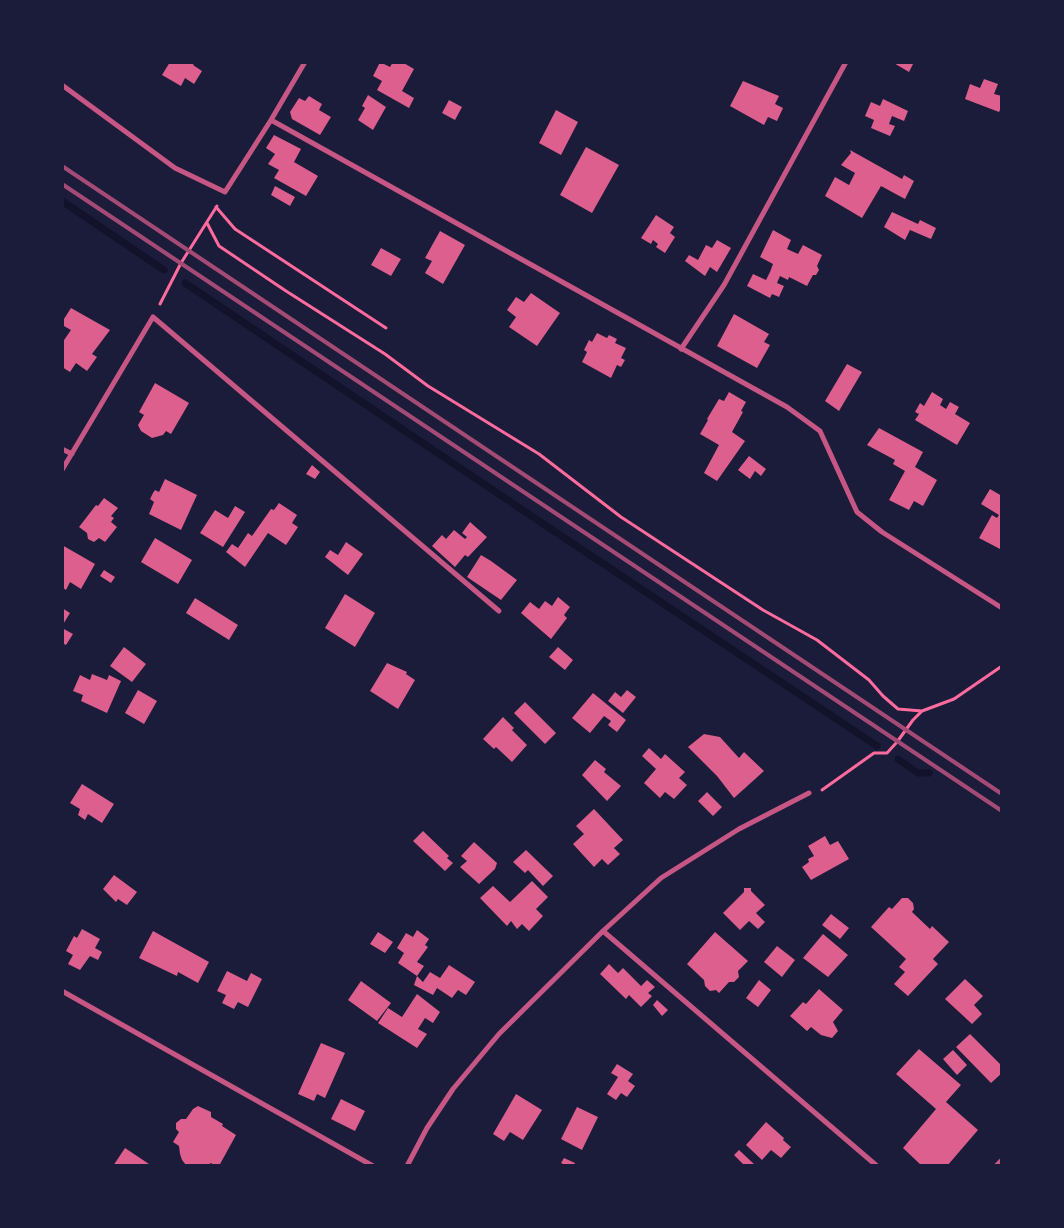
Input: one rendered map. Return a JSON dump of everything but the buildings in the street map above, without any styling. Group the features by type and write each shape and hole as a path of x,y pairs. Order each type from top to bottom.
{"street":[{"path":"62,85 176,168 225,192 305,62"},
{"path":"681,349 724,285 846,62"},
{"path":"271,120 786,407 820,431 857,512 882,532 1002,608"},
{"path":"62,470 153,317 499,610"},
{"path":"62,449 72,454"},
{"path":"407,1166 427,1128 452,1089 499,1034 603,931 661,878 739,829 809,793"},
{"path":"603,931 877,1166"},
{"path":"62,992 373,1166"},
{"path":"996,1166 1002,1160"}],"path":[{"path":"153,317 182,263 225,192"},
{"path":"216,207 235,229 386,328"},
{"path":"207,222 219,246 385,354 428,386 539,454 621,517 763,610 817,640 869,680 898,709 922,711"},
{"path":"809,793 820,790 874,753 887,753 922,711 954,699 1002,666"}],"waterway":[{"path":"62,201 164,270"},
{"path":"185,283 877,746"},
{"path":"898,759 918,773 929,773"}],"railway":[{"path":"62,166 1002,794"},
{"path":"62,184 1002,811"}]}
